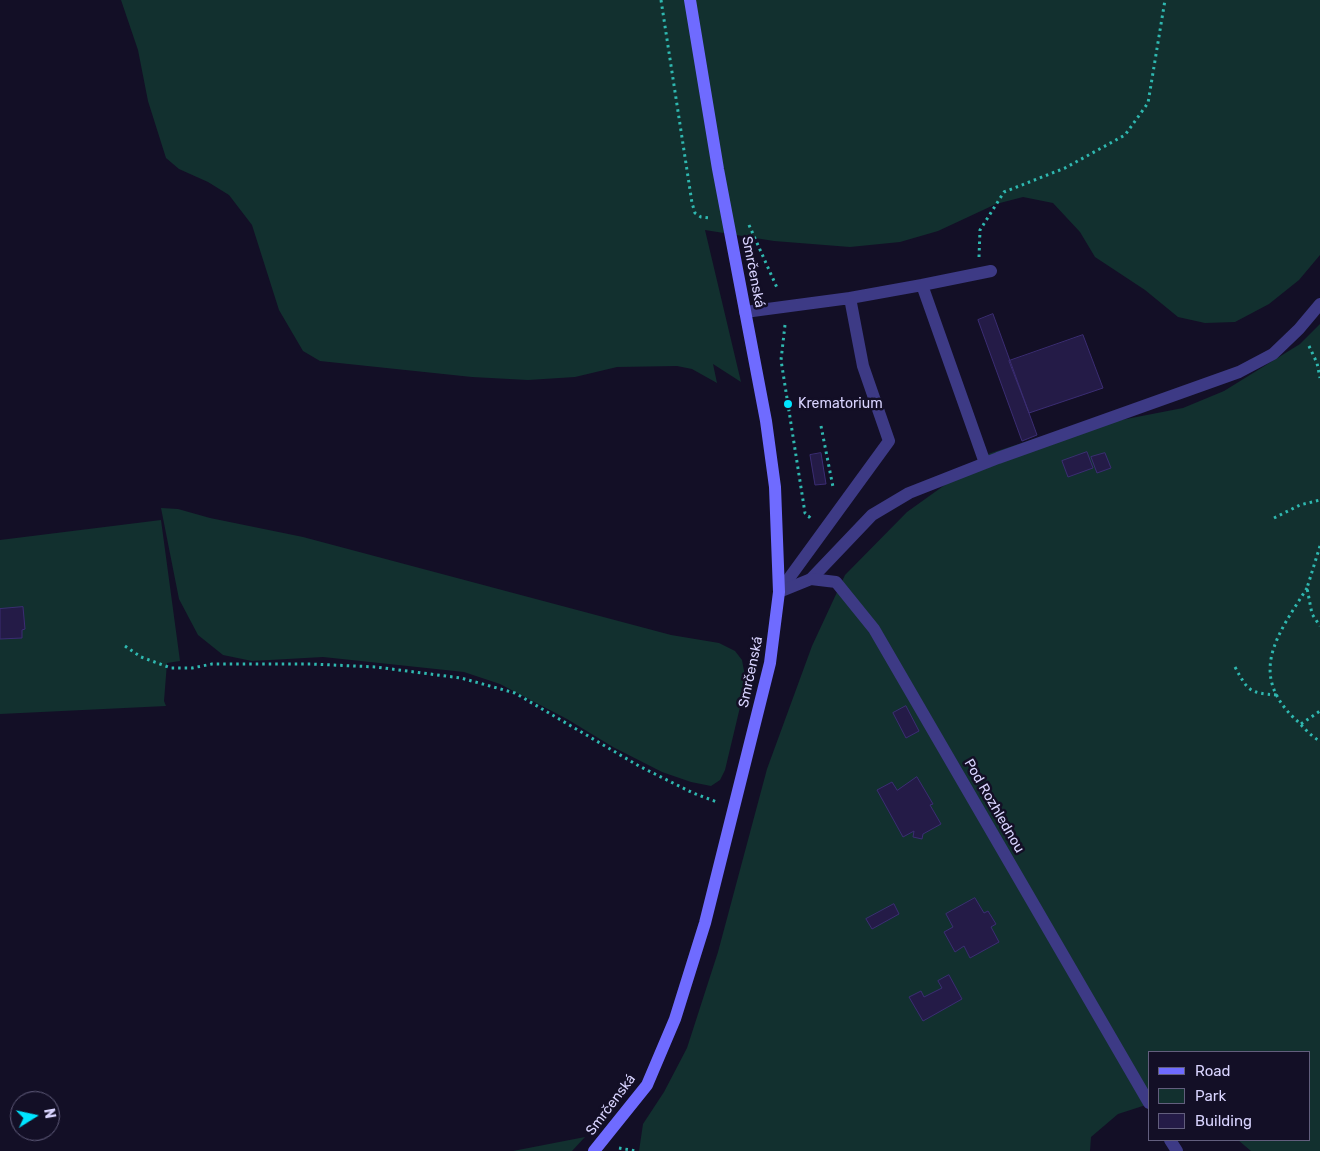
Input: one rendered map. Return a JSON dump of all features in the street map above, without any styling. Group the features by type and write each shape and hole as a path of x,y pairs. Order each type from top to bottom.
{"street":[{"name":"Smrčenská","path":"594,1151 647,1084 676,1020 705,923 770,663 779,592 775,488 766,421 726,215 690,0"},
{"path":"745,312 850,298 985,272"},
{"path":"922,285 986,463"},
{"path":"779,592 889,441 863,366 850,298"},
{"path":"810,579 872,515 909,493 986,463 1239,372 1273,354 1299,329 1320,304"},
{"name":"Pod Rozhlednou","path":"779,592 810,579 836,582 874,629 1148,1101"}],"path":[{"path":"661,0 695,213 701,217 709,218 741,212 774,278 785,326 781,360 805,513 809,517 815,510"},
{"path":"985,272 980,230 1004,192 1065,168 1125,135 1148,103 1165,0"},
{"path":"1307,343 1317,363 1320,378"},
{"path":"822,426 833,488"},
{"path":"1274,518 1300,506 1320,500"},
{"path":"1320,546 1319,556 1307,588 1277,638 1270,666 1271,686 1284,708 1320,741"},
{"path":"1307,588 1312,614 1320,626"},
{"path":"125,646 141,657 171,668 192,668 212,664 311,664 376,667 461,678 515,694 639,766 693,793 734,809"},
{"path":"1234,667 1247,688 1259,694 1277,695"},
{"path":"1301,724 1320,711"}],"green space":[{"path":"121,0 1320,0 1320,255 1299,280 1269,304 1235,322 1205,323 1178,317 1145,290 1095,257 1080,232 1053,203 1023,197 996,204 938,231 900,242 850,247 774,241 705,230 741,382 713,364 717,383 692,369 677,366 617,367 575,377 528,380 472,377 320,361 303,351 279,310 252,225 229,195 208,182 179,169 166,158 148,101 138,50"},
{"path":"1320,324 1320,1151 1251,1151 1239,1141 1310,1141 1310,1051 1148,1051 1148,1104 1118,1114 1091,1137 1090,1151 639,1151 643,1124 664,1092 687,1048 718,952 767,769 812,646 845,575 907,512 988,454 1049,434 1183,408 1224,391 1300,344"},
{"path":"161,508 178,509 210,518 303,537 671,635 719,643 735,651 742,660 746,682 725,770 720,780 711,786 691,782 662,772 500,684 464,672 323,657 252,661 223,655 198,635 179,599"},
{"path":"161,520 180,661 167,663 164,701 166,706 0,714 0,540"},
{"path":"585,1137 572,1151 513,1151"}],"building":[{"path":"993,314 1037,435 1022,441 978,320"},
{"path":"1083,335 1103,388 1029,413 1009,361"},
{"path":"1087,452 1093,468 1068,477 1062,461"},
{"path":"821,453 826,484 815,485 810,455"},
{"path":"1105,453 1111,468 1097,473 1091,457"},
{"path":"23,607 25,629 22,630 22,638 0,639 0,609"},
{"path":"906,706 919,731 906,738 893,713"},
{"path":"917,777 933,804 930,805 941,824 923,834 922,839 913,837 914,831 903,837 877,790 892,782 897,790"},
{"path":"975,898 984,913 988,911 996,924 991,927 999,942 970,958 964,946 955,952 944,932 953,927 946,914"},
{"path":"894,904 899,914 872,929 866,919"},
{"path":"949,975 962,999 923,1021 909,997 921,991 924,997 942,988 938,981"}],"place":[{"name":"Krematorium","path":"788,404"}]}
